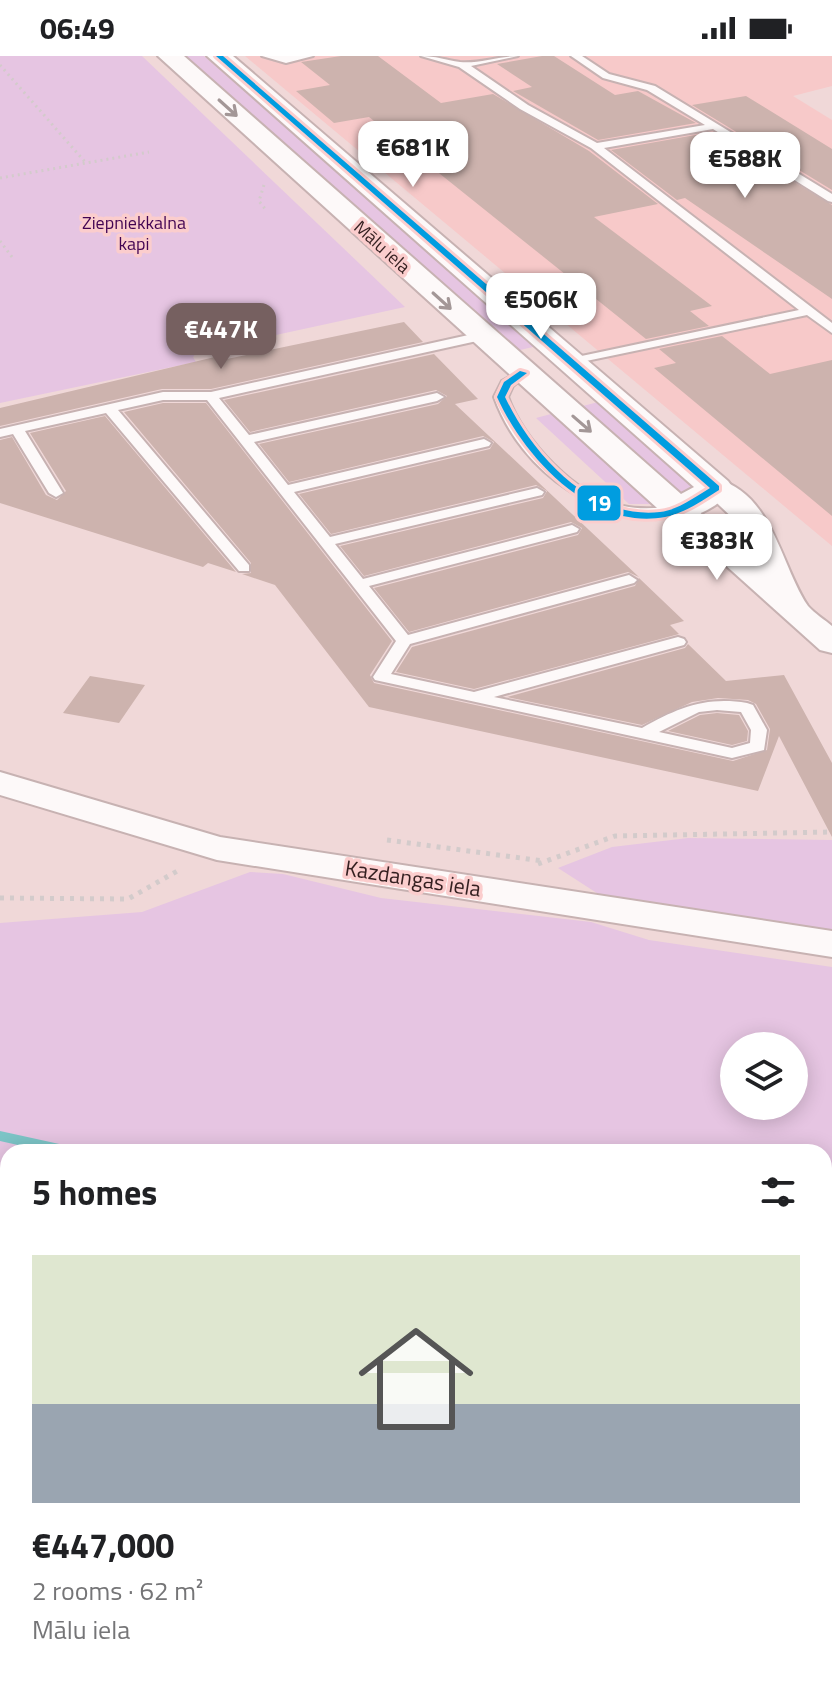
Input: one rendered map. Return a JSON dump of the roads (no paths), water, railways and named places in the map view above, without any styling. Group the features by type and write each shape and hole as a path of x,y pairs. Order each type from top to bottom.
{"street":[{"name":"Mālu iela","path":"170,56 748,573 793,607 832,643"},
{"name":"Mālu iela","path":"219,56 752,520 793,607"},
{"path":"523,373 572,362"},
{"path":"679,510 716,488"},
{"name":"Kazdangas iela","path":"0,783 217,848 832,944"}],"lane":[{"path":"267,56 286,60 308,56"},
{"path":"426,56 462,65 524,107 595,146 806,312 832,329"},
{"path":"462,65 513,56"},
{"path":"576,56 606,76 651,88 832,199"},
{"path":"595,146 715,126"},
{"path":"572,362 806,312"},
{"path":"0,433 163,396 211,396 482,336"},
{"path":"523,373 507,384 501,397 509,421 567,483 591,502 623,513 655,514 679,510"},
{"path":"211,396 404,641"},
{"path":"245,440 437,397"},
{"path":"109,408 244,568"},
{"path":"17,429 56,493"},
{"path":"285,490 484,443"},
{"path":"326,542 537,492"},
{"path":"359,584 572,529"},
{"path":"629,580 404,641 381,677 476,697 644,734 732,753 758,746 759,730 747,708 720,703 694,705 644,734"},
{"path":"476,697 678,642"}],"waterway":[{"path":"0,1136 36,1144"}],"park label":[{"name":"Ziepniekkalna kapi","path":"134,233"}]}
